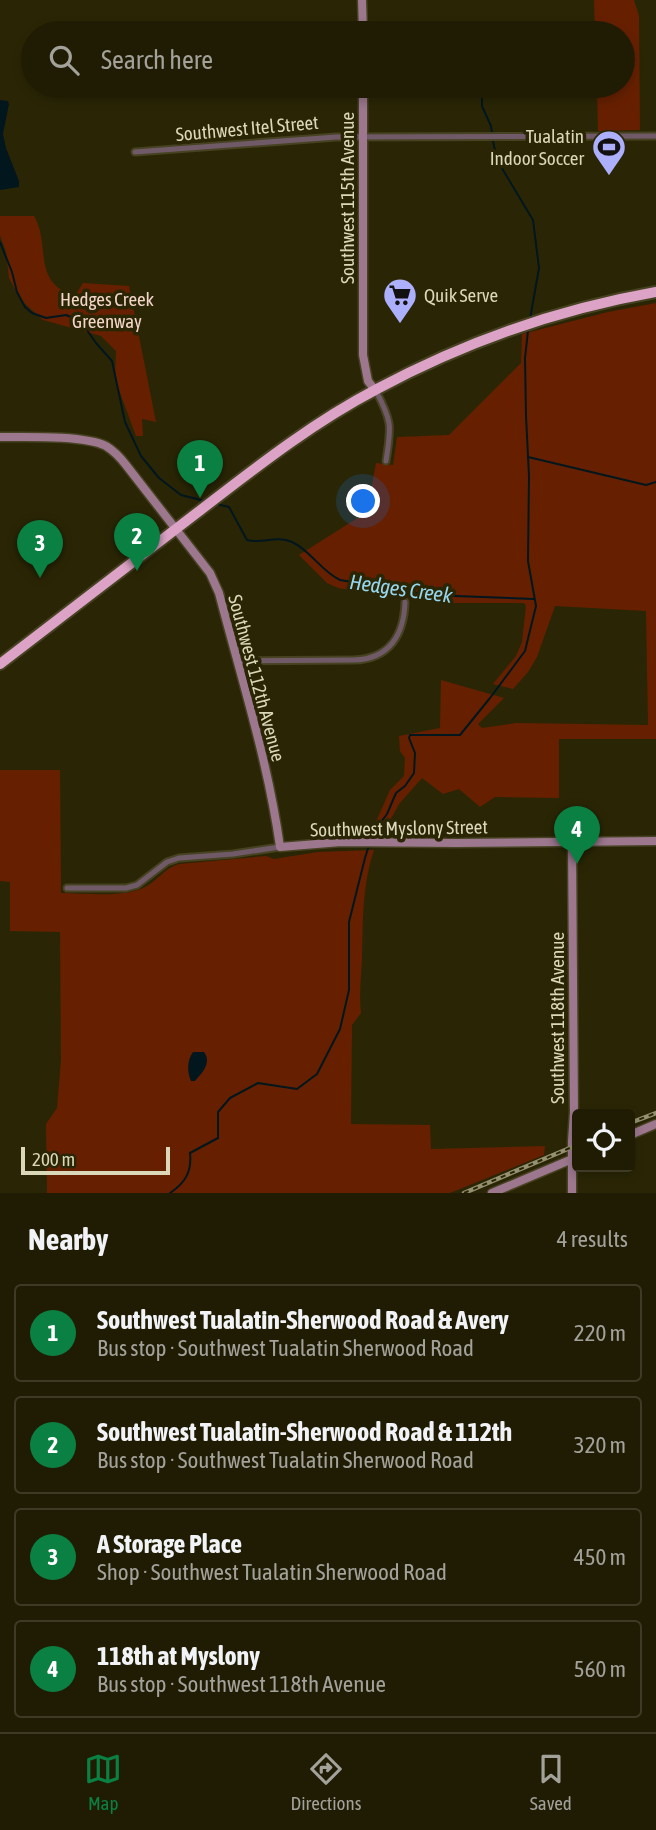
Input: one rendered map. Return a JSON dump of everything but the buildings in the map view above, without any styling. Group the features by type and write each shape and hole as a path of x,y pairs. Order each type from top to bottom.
{"highway":[{"path":"0,664 297,438 375,390 457,351 515,329 586,308 656,292"}],"street":[{"path":"362,0 363,21"},
{"name":"Southwest 115th Avenue","path":"363,98 364,367 368,381 390,423 386,461"},
{"name":"Southwest Itel Street","path":"135,152 336,137 656,136"},
{"name":"Southwest 112th Avenue","path":"0,437 79,439 107,447 127,465 215,583 270,791 279,848"},
{"path":"237,661 361,660 375,656 390,646 400,632 405,602"},
{"name":"Southwest Myslony Street","path":"67,888 126,888 137,885 167,862 179,858 341,842 656,841"},
{"name":"Southwest 118th Avenue","path":"572,842 574,1109"},
{"path":"635,1133 656,1124"},
{"path":"492,1193 572,1159"},
{"name":"Southwest 118th Avenue","path":"572,1193 574,1172"}],"green space":[{"path":"594,0 634,0 639,16 640,130 598,131 597,98 635,98 635,21 595,21"},
{"name":"Hedges Creek Greenway","path":"0,216 34,216 39,227 47,272 52,282 61,290 75,296 83,283 129,286 156,422 142,419 143,436 136,436 115,379 116,351 101,336 43,320 21,300 9,278 6,252 0,235"},
{"path":"656,303 656,739 559,739 559,798 495,797 480,807 459,789 443,794 422,778 399,804 383,833 371,833 390,790 404,776 405,758 400,751 399,736 440,728 441,680 504,698 478,724 482,728 516,723 648,725 646,611 555,606 537,657 513,689 493,684 516,656 522,642 526,606 524,603 428,603 338,588 327,583 299,555 367,512 376,463 393,465 397,437 449,435 521,363 522,334"},
{"path":"0,770 60,770 61,893 113,894 134,891 179,864 374,850 364,904 361,1013 352,1025 351,1124 430,1125 431,1149 545,1146 544,1155 450,1193 47,1193 46,1124 57,1108 61,1060 60,932 10,931 10,882 0,881"}],"water":[{"path":"0,100 8,101 9,104 3,134 19,187 0,190"},
{"path":"193,1052 204,1052 207,1060 200,1075 195,1081 191,1081 188,1066"}],"waterway":[{"name":"Hedges Creek","path":"482,98 482,106 492,133"},
{"name":"Hedges Creek","path":"493,141 497,160 533,220 539,268 530,319"},
{"name":"Hedges Creek","path":"0,242 25,307 46,318 66,315 78,320 112,361 125,422 141,456 159,478 181,495 205,501"},
{"name":"Hedges Creek","path":"374,838 379,833 381,822 396,793 414,773 415,753 410,735 460,735 525,651 536,606 528,561 529,476 525,358 528,331"},
{"path":"528,457 646,485 656,482"},
{"name":"Hedges Creek","path":"216,504 229,507 247,540 281,539 292,542 340,580 428,595 534,599"},
{"name":"Hedges Creek","path":"170,1193 186,1176 190,1166 190,1153 218,1138 218,1112 230,1098 258,1083 297,1089 317,1074 340,1029 349,990 349,922 369,845"}],"railway":[{"path":"635,1121 656,1113"},
{"path":"464,1193 572,1147"}],"place":[{"name":"Tualatin Indoor Soccer","path":"609,177"},
{"name":"Quik Serve","path":"400,325"},
{"name":"Southwest Tualatin-Sherwood Road & Avery","path":"200,498"},
{"name":"Southwest Tualatin-Sherwood Road & 112th","path":"137,571"},
{"name":"A Storage Place","path":"40,578"},
{"name":"118th at Myslony","path":"577,864"}]}
